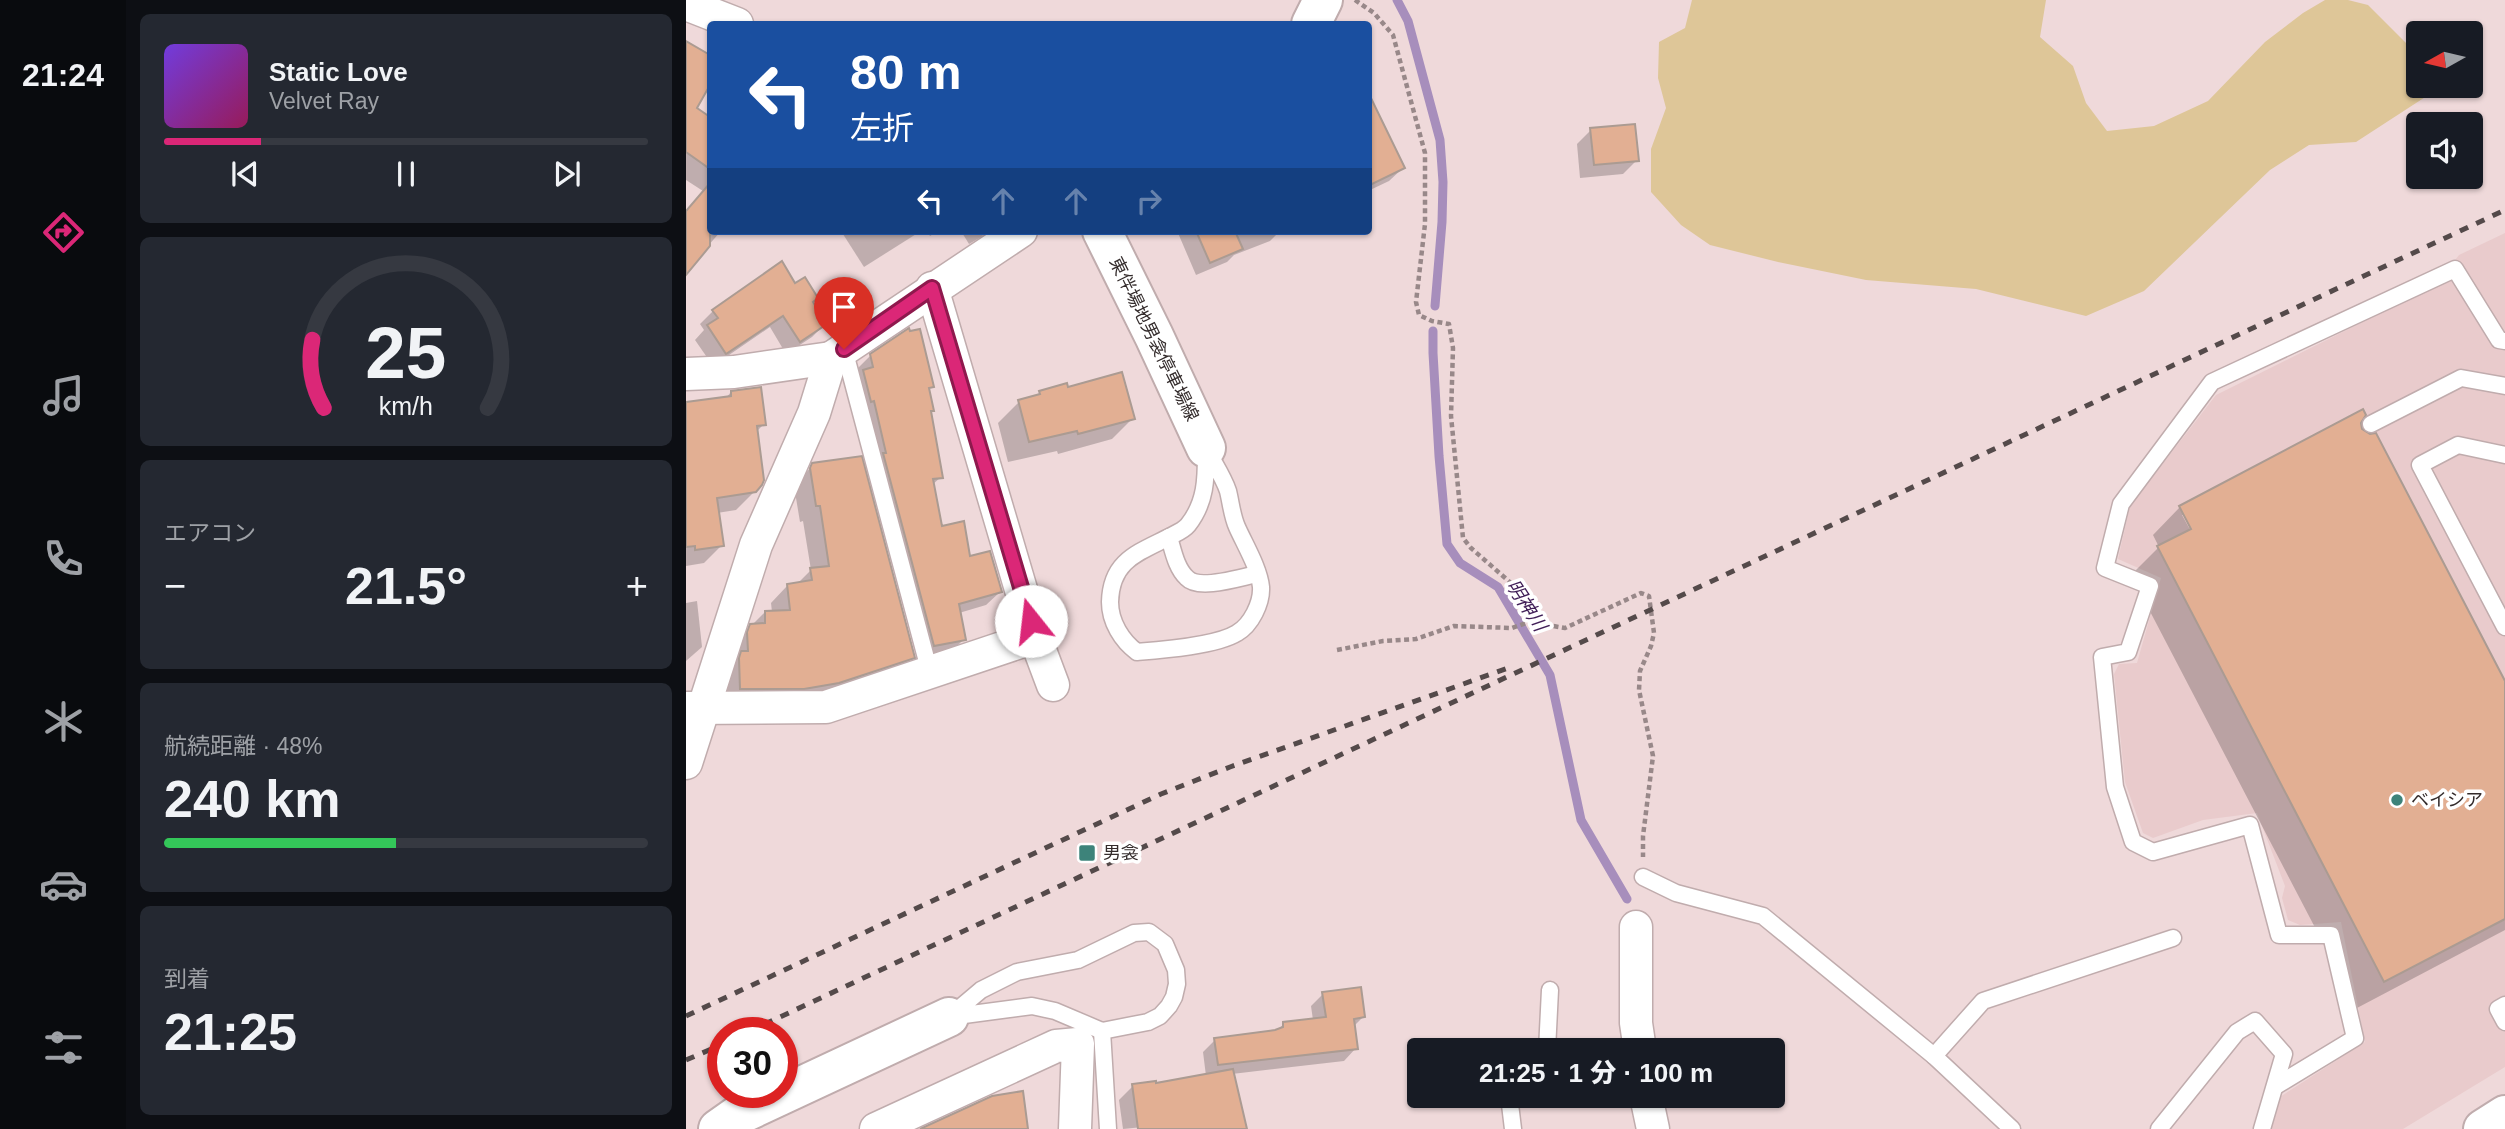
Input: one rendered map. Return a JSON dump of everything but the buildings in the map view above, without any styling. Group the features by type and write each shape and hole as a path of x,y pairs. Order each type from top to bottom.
{"main road":[{"path":"1313,21 1324,0"},
{"name":"東伴場地男衾停車場線","path":"1104,235 1206,448"},
{"path":"718,1129 735,1117 949,1017"},
{"path":"2483,1129 2505,1115"}],"street":[{"path":"686,4 729,21"},
{"path":"686,374 734,372 838,354 932,288 1015,235"},
{"path":"932,288 1035,637 1053,685"},
{"path":"686,763 695,708 756,545 838,354"},
{"path":"695,708 826,707 1035,637"},
{"path":"1636,927 1638,1038"},
{"path":"876,1129 1056,1046 1078,1044 1075,1129"},
{"path":"1649,1108 1653,1129"}],"lane":[{"path":"2276,1086 2355,1038 2331,935 2279,935 2250,825 2153,852 2133,842 2115,787 2102,657 2128,652 2150,586 2105,568 2121,504 2212,382 2455,269 2499,340 2505,341"},
{"path":"838,354 930,673"},
{"path":"2371,424 2461,378 2505,386"},
{"path":"2505,454 2458,445 2420,464 2505,627"},
{"path":"1206,448 1227,489 1234,519 1257,574 1261,586 1260,601 1250,621 1239,632 1224,639 1137,652 1124,643 1110,613 1110,584 1133,555 1187,528 1206,489 1206,448"},
{"path":"1169,537 1180,568 1188,581 1200,585 1257,574"},
{"path":"1643,877 1676,893 1763,916 1934,1056 2012,1129"},
{"path":"1149,932 1165,944 1176,971 1174,997 1160,1016 1148,1023 1101,1031 1055,1011 1032,1006 949,1017 981,990 1017,972 1078,960 1134,933 1149,932"},
{"path":"1934,1056 1983,1001 2173,939"},
{"path":"1548,1038 1550,990"},
{"path":"2505,1005 2498,1009 2505,1022"},
{"path":"2159,1129 2237,1032 2255,1021 2284,1054 2262,1129"},
{"path":"1101,1031 1108,1129"},
{"path":"1510,1108 1513,1129"}],"path":[{"path":"1354,0 1374,13 1393,36 1425,153 1425,224 1416,302 1419,315 1449,324 1453,348 1451,416 1463,538 1520,591 1531,622"},
{"path":"1337,650 1383,641 1416,639 1454,626 1512,628 1531,622 1565,628 1642,593 1649,596 1654,633 1640,671 1639,690 1653,757 1643,836 1643,877"}],"shaded area":[{"path":"1692,0 2046,0 2040,37 2073,66 2086,103 2107,131 2154,126 2208,101 2265,42 2303,13 2325,0 2348,0 2368,5 2406,43 2406,98 2424,98 2356,142 2309,145 2270,170 2144,291 2086,316 1976,289 1866,280 1778,262 1710,245 1681,225 1651,192 1651,149 1666,108 1658,78 1659,42 1685,28"},
{"path":"2505,233 2505,1067 2403,1129 2270,1129 2280,1097 2365,1042 2341,922 2300,925 2288,920 2282,898 2285,886 2257,813 2203,820 2153,838 2143,833 2125,782 2114,674 2119,664 2137,663 2161,578 2118,559 2130,506 2216,395 2435,286 2459,255"}],"waterway":[{"name":"明神川","path":"1397,0 1408,21 1440,140 1442,222 1435,306"},
{"name":"明神川","path":"1433,331 1439,456 1447,544 1460,563 1498,587 1550,675 1581,820 1627,899"}],"railway":[{"path":"780,1017 2505,210"},
{"path":"686,1016 1161,794 1511,667"},
{"path":"686,1060 707,1051"}],"place":[{"name":"ベイシア","path":"2397,800"},
{"name":"男衾","path":"1087,853"}],"route":[{"path":"844,349 932,288 1031,621"}]}
